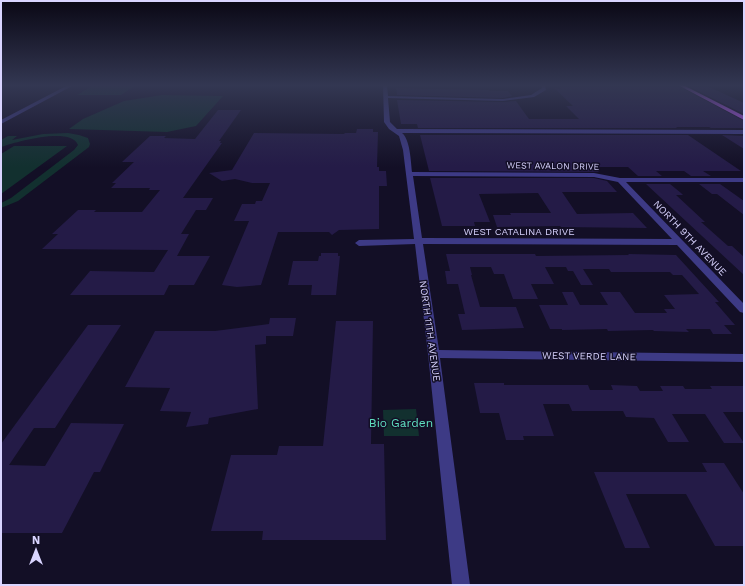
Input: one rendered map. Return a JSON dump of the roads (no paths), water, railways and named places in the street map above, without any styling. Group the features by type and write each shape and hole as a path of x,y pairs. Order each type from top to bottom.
{"main road":[{"path":"733,112 744,118"}],"street":[{"path":"1,122 20,112"},
{"name":"NORTH 11TH AVENUE","path":"387,112 388,125 404,138 434,354 461,585"},
{"path":"397,131 744,132"},
{"name":"WEST AVALON DRIVE","path":"409,174 594,175 620,180 740,180"},
{"name":"NORTH 9TH AVENUE","path":"620,180 744,310"},
{"path":"740,180 744,186"},
{"name":"WEST CATALINA DRIVE","path":"359,243 398,243 418,241 679,242"},
{"name":"WEST VERDE LANE","path":"434,354 744,358"}],"park label":[{"name":"Bio Garden","path":"401,423"}]}
